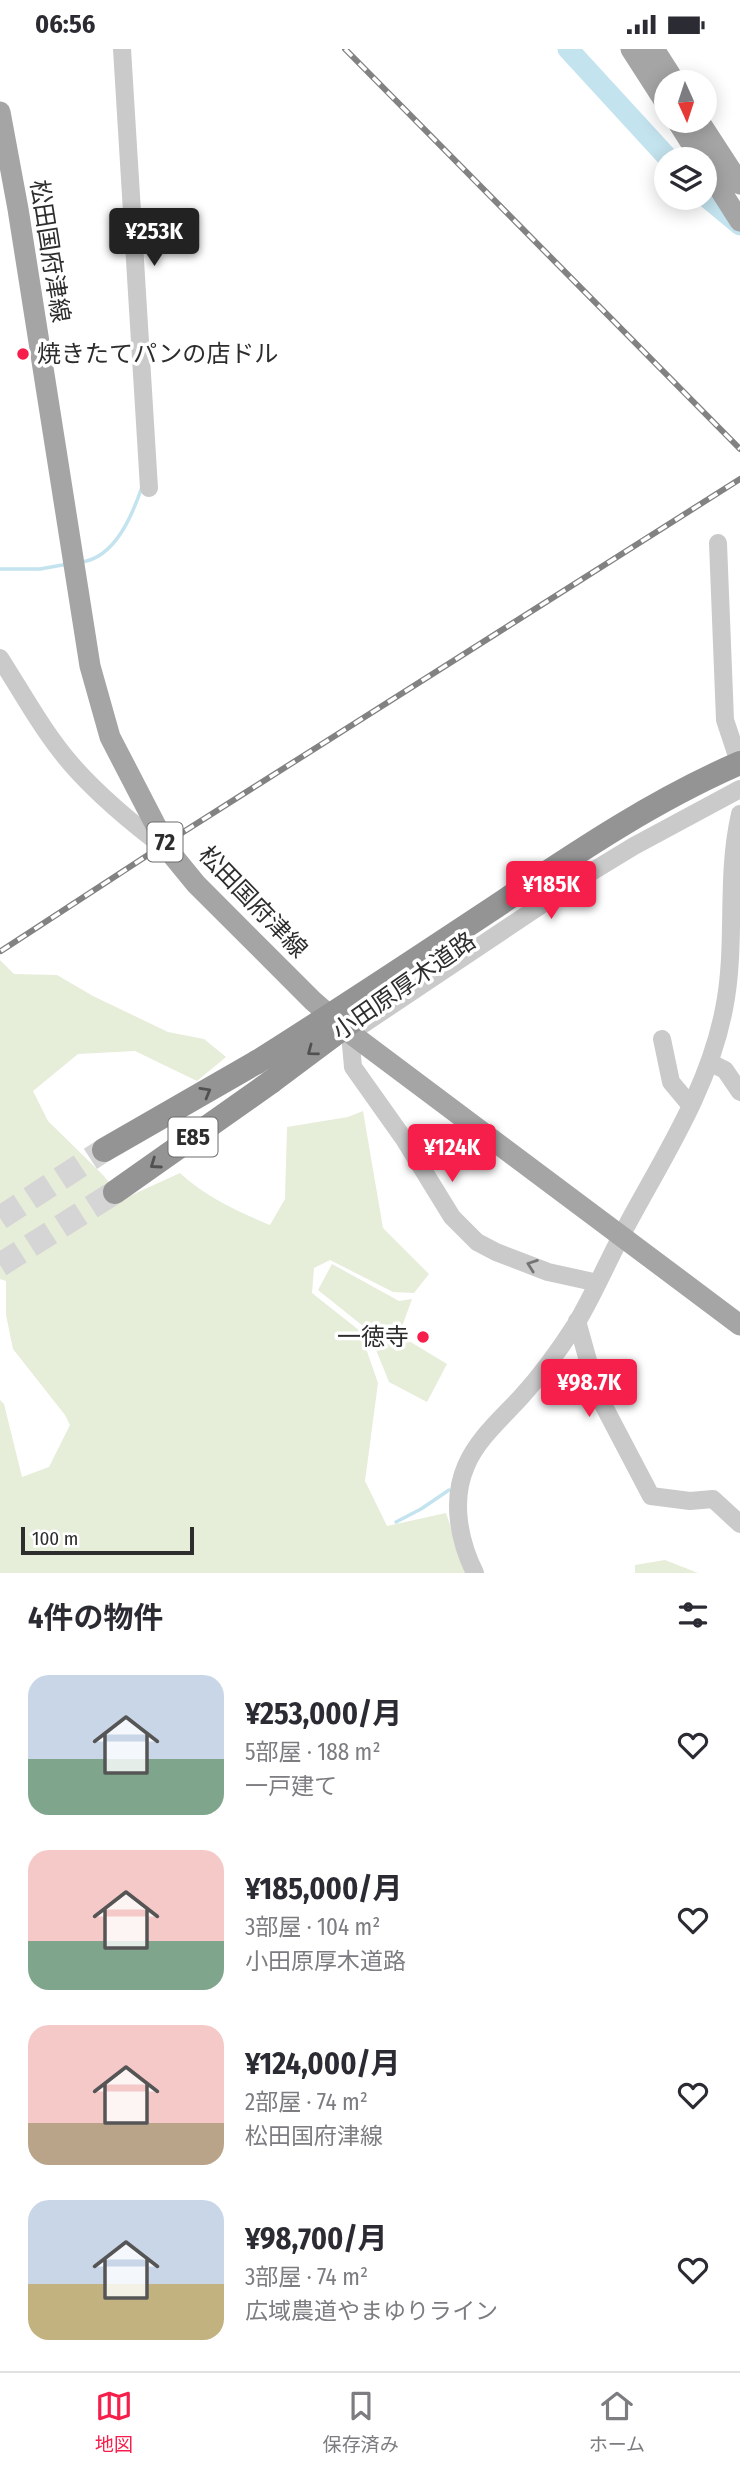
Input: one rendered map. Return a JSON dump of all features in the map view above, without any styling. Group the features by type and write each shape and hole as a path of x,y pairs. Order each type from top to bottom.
{"highway":[{"name":"小田原厚木道路","path":"115,1192 348,1005 643,811 740,764"},
{"name":"小田原厚木道路","path":"104,1150 264,1072 358,1017 576,868 650,822 740,777"}],"main road":[{"path":"631,49 654,85"},
{"path":"654,49 667,70"},
{"name":"松田国府津線","path":"0,112 18,209 90,666 110,737 169,851 196,884 313,1001 350,1034 740,1325"},
{"path":"707,133 740,184"},
{"path":"717,185 735,213"}],"street":[{"path":"122,49 149,488"},
{"path":"718,543 724,720 740,764"},
{"path":"0,658 71,765 132,825 169,851"},
{"path":"598,1283 548,1272 496,1252 477,1242 452,1217 404,1139 354,1067 350,1034 583,877 634,846 740,789"},
{"path":"475,1573 463,1543 459,1519 460,1482 466,1464 477,1447 536,1380 577,1321 711,1063 725,1007 735,919 730,880 740,814"},
{"path":"662,1039 671,1082 691,1106"},
{"path":"711,1063 725,1070 740,1092"},
{"path":"577,1321 597,1392 651,1496 690,1501 713,1499 740,1524"}],"green space":[{"path":"0,960 14,974 57,975 93,996 168,1032 204,1039 226,1057 197,1081 135,1051 78,1054 33,1091 48,1121 103,1175 123,1199 180,1173 212,1197 270,1225 285,1199 287,1127 348,1117 363,1111 383,1228 429,1274 414,1293 393,1292 330,1260 314,1268 312,1293 360,1331 378,1383 365,1481 387,1526 446,1513 466,1573 0,1573 0,1400 4,1404 22,1477 49,1467 70,1425 13,1349 6,1315 6,1281 0,1279"},
{"path":"332,1264 399,1301 412,1299 399,1335 447,1364 427,1402 389,1382 368,1330 318,1290"},
{"path":"665,1560 698,1573 635,1573 635,1565"}],"waterway":[{"path":"568,49 658,147"},
{"path":"717,206 740,225"},
{"path":"82,562 94,559 113,544 127,522 142,487"},
{"path":"0,569 40,569 68,564"},
{"path":"396,1522 449,1490"}],"tunnel":[{"path":"0,1218 104,1150"},
{"path":"0,1265 115,1192"}],"railway":[{"path":"345,49 740,449"},
{"path":"1,951 177,836 740,479"}],"place":[{"name":"焼きたてパンの店ドル","path":"23,354"},
{"name":"一徳寺","path":"423,1337"}]}
